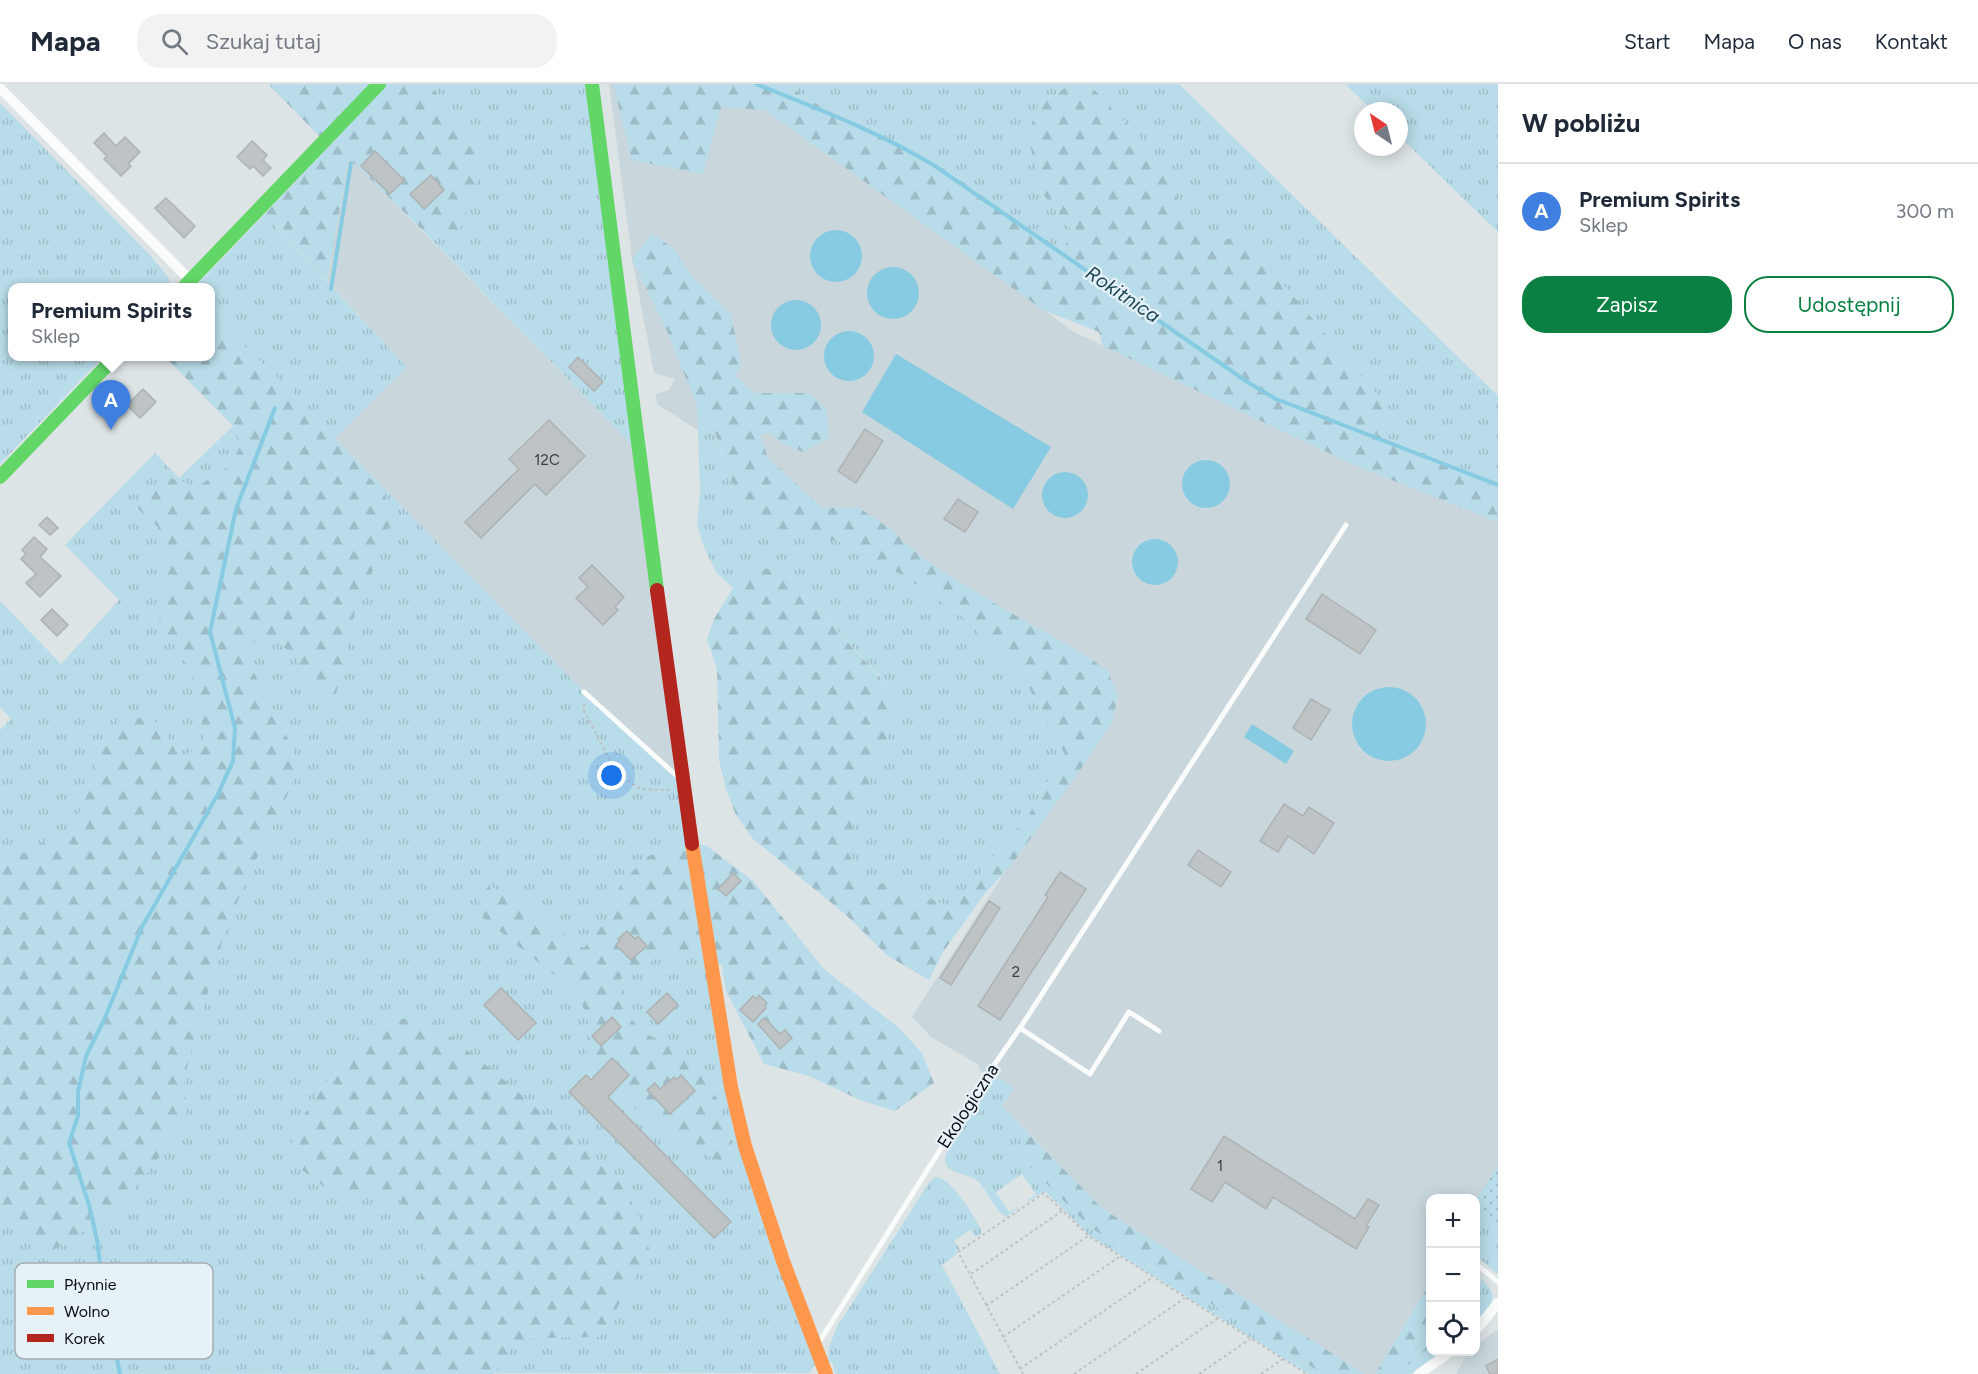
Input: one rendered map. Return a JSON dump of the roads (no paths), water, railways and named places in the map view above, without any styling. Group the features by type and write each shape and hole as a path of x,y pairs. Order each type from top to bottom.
{"street":[{"path":"187,283 379,84"},
{"path":"592,84 683,785 730,1087 745,1146 783,1261 826,1374"},
{"path":"0,88 185,283"},
{"path":"0,477 112,361"},
{"path":"1480,1325 1498,1303"},
{"path":"1419,1374 1444,1356"}],"lane":[{"name":"Ekologiczna","path":"815,1348 987,1075 1020,1028 1346,525"},
{"path":"584,692 683,785"},
{"path":"1020,1028 1090,1074 1129,1012 1159,1030"},
{"path":"1480,1267 1498,1282"}],"water":[{"path":"836,230 850,234 858,242 862,256 858,270 850,278 836,282 822,278 814,270 810,256 814,242 822,234"},
{"path":"893,267 903,269 911,275 917,283 919,293 917,303 911,311 903,317 893,319 883,317 875,311 869,303 867,293 869,283 875,275 883,269"},
{"path":"796,300 814,307 821,325 814,343 796,350 778,343 771,325 778,307"},
{"path":"844,331 854,331 867,338 874,351 874,361 867,374 854,381 844,381 835,377 828,370 824,361 824,351 828,342 835,335"},
{"path":"896,354 1051,447 1013,509 862,412"},
{"path":"1206,460 1223,467 1230,484 1223,501 1206,508 1189,501 1182,484 1189,467"},
{"path":"1065,472 1081,479 1088,495 1081,511 1065,518 1049,511 1042,495 1049,479"},
{"path":"1155,539 1171,546 1178,562 1171,578 1155,585 1139,578 1132,562 1139,546"},
{"path":"1389,687 1403,690 1415,698 1423,710 1426,724 1423,738 1415,750 1403,758 1389,761 1375,758 1363,750 1355,738 1352,724 1355,710 1363,698 1375,690"},
{"path":"1252,724 1294,751 1286,764 1244,737"}],"waterway":[{"name":"Rokitnica","path":"756,84 870,131 935,166 1249,383 1276,399 1498,485"},
{"path":"331,289 351,163"},
{"path":"100,1263 89,1205 69,1143 78,1116 78,1092 86,1056 105,1018 142,927 218,794 233,761 235,728 210,632 236,509 275,408"},
{"path":"117,1359 120,1374"}],"place":[{"name":"Premium Spirits","path":"111,430"}]}
